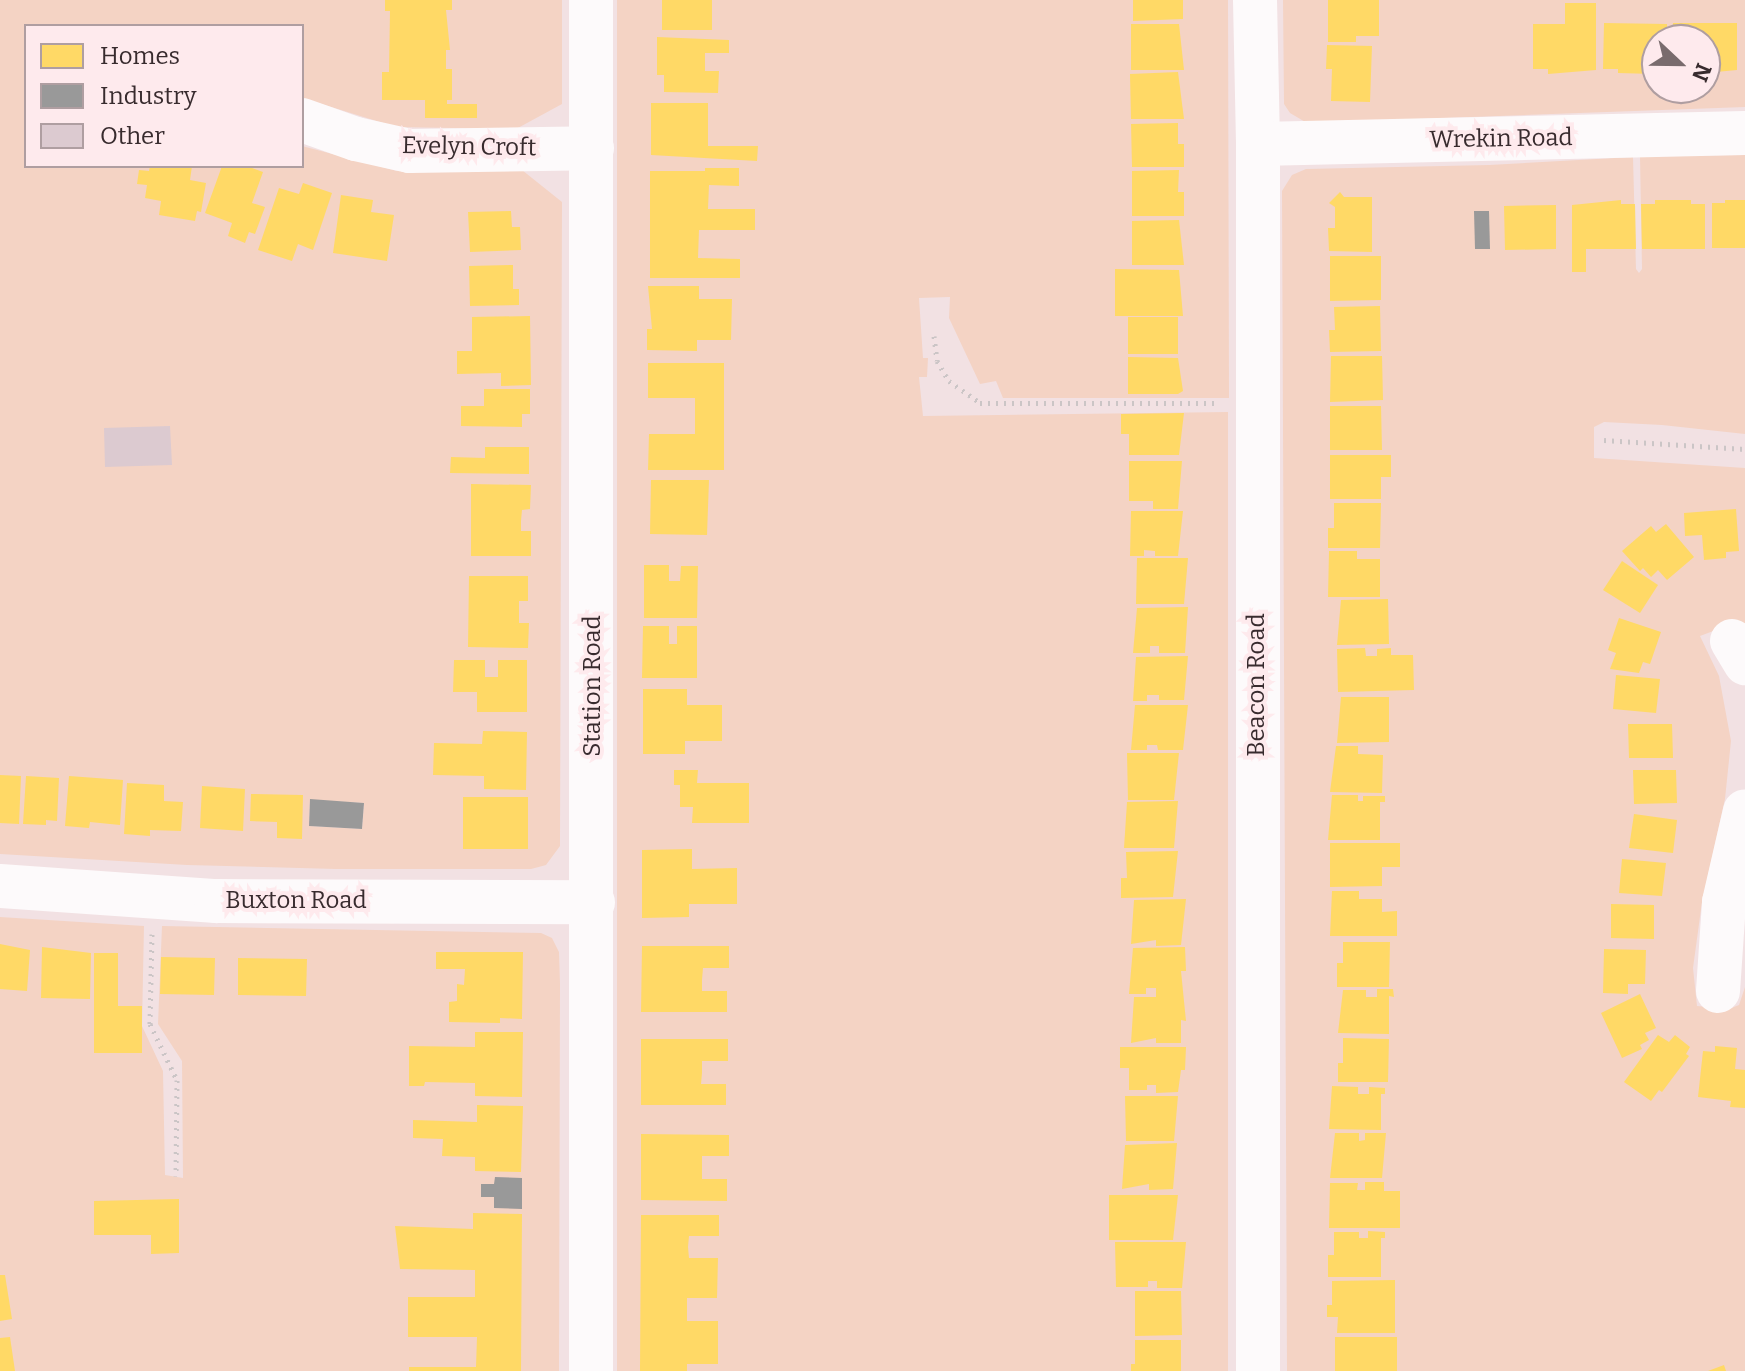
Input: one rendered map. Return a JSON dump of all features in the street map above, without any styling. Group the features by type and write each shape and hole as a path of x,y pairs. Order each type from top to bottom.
{"street":[{"name":"Station Road","path":"591,0 591,1371"},
{"name":"Beacon Road","path":"1255,0 1258,144 1258,1371"},
{"name":"Evelyn Croft","path":"304,121 356,139 410,151 592,148"},
{"name":"Wrekin Road","path":"1258,144 1745,133"},
{"path":"1718,991 1734,947 1724,902 1745,811"},
{"name":"Buxton Road","path":"0,886 216,901 593,902"}],"path":[{"path":"934,336 937,361 949,381 980,403 1257,403"},
{"path":"1604,440 1745,449"},
{"path":"153,897 150,1024 177,1080 176,1176"}],"shaded area":[{"path":"0,0 562,0 562,104 516,129 396,127 304,99 304,24 24,24 24,168 304,168 304,147 397,171 522,170 562,202 560,846 546,865 531,869 187,865 0,854","holes":["310,800 364,803 362,829 309,826"]},
{"path":"617,0 1228,0 1229,398 1003,398 996,381 980,384 949,318 950,297 919,298 923,358 928,358 927,377 919,377 923,416 1228,412 1228,1371 617,1371"},
{"path":"1283,0 1745,0 1745,107 1307,123 1290,113 1284,104"},
{"path":"1745,155 1745,434 1604,422 1594,427 1594,458 1745,468 1745,627 1740,621 1700,636 1719,676 1731,741 1725,799 1702,902 1693,968 1697,1006 1729,1009 1739,1005 1745,987 1745,1371 1287,1371 1282,191 1292,175 1306,169 1489,165 1633,157 1636,269 1639,273 1642,269 1640,156"},
{"path":"0,917 144,926 142,1026 163,1071 165,1175 183,1178 182,1061 158,1024 162,926 541,933 552,938 559,952 560,984 559,1371 0,1371"}],"building: Homes":[{"path":"385,0 452,0 452,10 446,10 450,50 446,50 446,69 452,69 452,100 447,100 447,104 477,104 477,118 425,118 425,100 382,100 382,72 389,72 390,11 385,11"},
{"path":"662,0 712,0 712,30 662,30"},
{"path":"1133,0 1183,0 1183,19 1133,21"},
{"path":"1328,0 1379,0 1379,36 1356,36 1356,42 1328,42"},
{"path":"1565,3 1596,3 1596,70 1548,74 1548,69 1533,69 1533,24 1565,24"},
{"path":"1604,23 1667,24 1641,24 1641,74 1603,69"},
{"path":"1737,23 1737,70 1721,72 1721,24 1673,24"},
{"path":"1131,24 1179,24 1184,70 1131,70"},
{"path":"657,37 729,40 729,53 705,53 705,71 719,71 718,93 664,92 664,75 657,75"},
{"path":"1327,45 1372,46 1370,102 1331,101 1332,69 1326,69"},
{"path":"1178,72 1184,119 1131,119 1130,74"},
{"path":"651,103 708,103 708,146 758,146 757,161 651,155"},
{"path":"1178,123 1178,144 1184,144 1184,167 1132,167 1131,124"},
{"path":"150,168 192,168 190,180 206,183 201,212 197,211 195,221 159,215 161,201 145,198 147,185 137,184 139,170 149,171"},
{"path":"221,168 252,168 263,172 252,203 265,207 255,234 249,232 245,243 228,236 232,223 205,213"},
{"path":"705,168 739,168 739,186 709,185 708,209 755,209 755,230 699,230 698,258 740,259 740,278 650,278 650,171 705,171"},
{"path":"1179,170 1178,192 1184,192 1184,216 1132,216 1132,171"},
{"path":"303,183 332,193 313,250 298,244 292,261 258,250 279,188 299,194"},
{"path":"1340,192 1344,197 1372,197 1372,252 1329,251 1328,228 1335,228 1335,207 1329,203"},
{"path":"341,195 373,200 371,212 394,215 387,261 333,253"},
{"path":"1621,200 1621,204 1635,204 1636,249 1586,249 1586,272 1572,272 1572,205"},
{"path":"1655,200 1691,200 1691,204 1705,204 1705,249 1642,249 1641,204 1655,204"},
{"path":"1725,200 1745,200 1745,248 1712,248 1712,203 1725,203"},
{"path":"1556,205 1556,249 1505,250 1504,206"},
{"path":"511,211 512,227 520,227 521,250 470,252 468,212"},
{"path":"1179,220 1184,265 1132,265 1132,221"},
{"path":"1330,256 1381,256 1381,300 1330,301"},
{"path":"513,265 513,289 519,289 519,305 470,306 469,266"},
{"path":"1115,269 1179,270 1183,316 1115,316"},
{"path":"648,286 699,286 699,299 732,299 731,340 697,340 697,351 647,350 647,329 652,329"},
{"path":"1380,306 1381,351 1330,352 1329,330 1335,330 1334,307"},
{"path":"530,316 531,385 501,386 501,373 457,374 457,351 472,351 472,317"},
{"path":"1128,317 1178,317 1178,354 1128,354"},
{"path":"1331,356 1382,356 1383,400 1330,402"},
{"path":"1128,357 1178,358 1183,391 1178,394 1128,394"},
{"path":"648,363 724,363 724,470 648,470 649,434 695,434 695,398 648,398"},
{"path":"484,389 530,389 530,414 522,414 522,427 461,426 461,406 484,406"},
{"path":"1330,406 1381,406 1382,450 1330,450"},
{"path":"1184,413 1179,455 1129,455 1129,434 1121,434 1121,414"},
{"path":"485,447 529,447 529,474 450,473 451,457 485,458"},
{"path":"1330,455 1391,455 1391,477 1381,477 1381,499 1330,499"},
{"path":"1129,461 1182,461 1178,509 1153,509 1153,501 1129,501"},
{"path":"651,480 709,480 707,535 650,534"},
{"path":"471,484 531,485 530,509 522,510 521,531 531,531 531,556 471,556"},
{"path":"1334,503 1381,503 1380,548 1328,548 1328,528 1334,528"},
{"path":"1736,509 1739,551 1726,552 1726,558 1704,560 1702,535 1685,536 1684,513"},
{"path":"1131,511 1183,511 1178,556 1155,556 1155,551 1144,550 1144,556 1130,556"},
{"path":"1666,524 1694,557 1667,580 1658,570 1651,577 1643,568 1640,571 1622,551 1651,526 1656,532"},
{"path":"1329,551 1357,551 1357,559 1380,559 1380,597 1328,597"},
{"path":"1137,558 1188,558 1184,604 1136,604"},
{"path":"1622,561 1658,585 1640,613 1603,590"},
{"path":"644,565 669,565 669,581 680,581 681,566 698,566 697,618 644,618"},
{"path":"469,576 528,576 528,601 519,601 519,623 529,623 528,648 468,647"},
{"path":"1388,599 1389,644 1337,645 1341,600"},
{"path":"1188,607 1185,653 1159,653 1159,646 1150,646 1150,653 1133,653 1137,608"},
{"path":"1619,618 1661,632 1650,664 1643,662 1639,673 1610,669 1616,653 1608,650"},
{"path":"643,626 669,626 669,644 677,644 677,626 697,626 697,678 642,678"},
{"path":"1365,648 1366,656 1377,656 1377,649 1391,648 1391,655 1413,655 1414,690 1338,692 1337,649"},
{"path":"1188,656 1184,700 1159,700 1159,695 1147,695 1147,701 1133,701 1136,657"},
{"path":"454,660 485,660 485,677 498,677 498,660 527,660 527,712 477,712 477,692 453,692"},
{"path":"1616,675 1660,679 1656,713 1613,709"},
{"path":"643,689 687,689 687,705 722,705 722,741 685,741 685,754 643,754"},
{"path":"1341,697 1389,697 1389,742 1337,743"},
{"path":"1135,705 1188,705 1183,750 1158,750 1157,745 1147,745 1147,750 1131,750"},
{"path":"1628,724 1672,724 1673,758 1629,758"},
{"path":"483,731 527,732 526,790 484,789 484,776 433,775 434,743 482,744"},
{"path":"1336,746 1358,746 1358,754 1383,755 1382,793 1330,792"},
{"path":"1127,753 1179,753 1174,800 1128,800"},
{"path":"674,770 698,770 697,783 749,783 749,823 692,823 693,807 680,807 680,785 674,785"},
{"path":"1633,770 1676,770 1677,803 1634,804"},
{"path":"0,775 21,776 19,824 0,823"},
{"path":"26,776 59,778 57,821 46,820 46,825 23,824"},
{"path":"69,776 123,780 120,825 90,822 89,828 65,826"},
{"path":"127,783 164,785 164,801 183,802 181,831 150,830 150,836 124,834"},
{"path":"202,786 245,789 243,831 200,828"},
{"path":"251,794 303,795 302,839 277,838 277,822 250,821"},
{"path":"1332,795 1358,795 1358,801 1363,801 1363,796 1385,796 1385,802 1380,802 1380,840 1328,840"},
{"path":"463,797 528,797 528,849 463,849"},
{"path":"1178,801 1174,848 1124,848 1127,802"},
{"path":"1634,814 1677,820 1673,853 1629,848"},
{"path":"1330,843 1400,843 1400,867 1382,867 1382,886 1330,887"},
{"path":"692,849 692,869 737,868 737,904 689,904 689,917 642,918 642,850"},
{"path":"1178,851 1173,897 1121,898 1121,878 1127,878 1126,852"},
{"path":"1622,859 1666,863 1662,896 1619,893"},
{"path":"1332,891 1359,891 1359,899 1382,899 1382,912 1397,911 1397,936 1330,936"},
{"path":"1186,899 1181,945 1156,946 1156,940 1131,944 1134,900"},
{"path":"1611,904 1654,905 1654,939 1611,938"},
{"path":"1343,942 1390,942 1389,987 1337,987 1337,963 1343,963"},
{"path":"0,944 30,950 27,991 0,989"},
{"path":"642,946 729,946 729,968 703,968 702,980 702,991 727,991 727,1012 641,1012"},
{"path":"42,947 91,953 90,999 41,998"},
{"path":"1185,947 1186,971 1181,971 1186,1021 1181,1020 1181,1043 1156,1043 1156,1038 1131,1043 1134,997 1156,997 1156,988 1146,988 1146,994 1129,994 1133,948"},
{"path":"1604,949 1646,950 1645,984 1628,984 1628,994 1603,993"},
{"path":"436,952 523,952 522,1019 500,1018 500,1023 449,1022 449,1002 457,1001 457,984 464,985 465,969 436,969"},
{"path":"94,953 118,953 118,1006 142,1006 142,1053 94,1053"},
{"path":"161,957 215,958 214,995 160,994"},
{"path":"238,958 307,959 306,996 238,995"},
{"path":"1377,989 1393,989 1394,997 1389,996 1389,1034 1338,1033 1343,990 1366,990 1366,997 1377,997"},
{"path":"1640,994 1656,1028 1645,1033 1649,1040 1640,1045 1642,1049 1622,1058 1601,1013"},
{"path":"475,1032 523,1032 522,1097 475,1096 475,1083 425,1082 424,1086 409,1086 409,1046 475,1047"},
{"path":"1658,1035 1669,1042 1675,1035 1690,1047 1686,1054 1689,1056 1662,1092 1659,1090 1651,1101 1624,1082"},
{"path":"1343,1038 1389,1039 1388,1082 1338,1082 1338,1063 1343,1063"},
{"path":"641,1039 728,1039 728,1061 702,1061 701,1084 726,1084 726,1105 641,1105"},
{"path":"1715,1046 1737,1048 1735,1069 1745,1070 1745,1108 1730,1107 1731,1101 1698,1097 1703,1051 1715,1052"},
{"path":"1120,1047 1186,1047 1185,1070 1181,1070 1178,1092 1156,1093 1156,1085 1147,1085 1147,1090 1129,1090 1129,1068 1120,1068"},
{"path":"1332,1086 1358,1087 1358,1094 1369,1094 1369,1087 1385,1088 1385,1094 1381,1094 1381,1130 1329,1129"},
{"path":"1125,1096 1178,1096 1174,1141 1126,1141"},
{"path":"477,1105 523,1106 521,1172 475,1171 475,1157 442,1156 443,1139 413,1138 413,1120 477,1122"},
{"path":"1335,1133 1359,1133 1359,1141 1365,1140 1365,1133 1386,1133 1382,1178 1330,1178"},
{"path":"641,1134 729,1135 729,1156 702,1156 702,1179 727,1179 727,1201 641,1200"},
{"path":"1177,1143 1173,1189 1149,1190 1149,1184 1122,1189 1125,1145"},
{"path":"1365,1182 1384,1182 1384,1191 1400,1191 1400,1228 1329,1228 1330,1183 1358,1183 1357,1190 1365,1190"},
{"path":"1109,1195 1178,1195 1173,1240 1109,1240"},
{"path":"179,1199 179,1253 151,1254 151,1235 94,1235 94,1201"},
{"path":"473,1213 522,1214 521,1371 409,1371 409,1367 476,1367 477,1337 408,1337 408,1297 475,1297 475,1270 400,1269 395,1226 473,1229"},
{"path":"641,1215 719,1215 719,1236 689,1236 688,1247 689,1258 718,1258 717,1298 687,1298 687,1321 718,1321 718,1364 687,1364 687,1371 640,1371"},
{"path":"1368,1231 1385,1232 1385,1238 1381,1238 1381,1277 1328,1277 1328,1255 1334,1255 1334,1232 1359,1232 1359,1238 1368,1238"},
{"path":"1115,1242 1186,1242 1182,1288 1157,1288 1157,1281 1148,1281 1148,1287 1116,1287"},
{"path":"0,1275 5,1275 12,1319 0,1321"},
{"path":"1395,1280 1395,1333 1337,1333 1338,1317 1327,1317 1327,1305 1332,1305 1332,1281"},
{"path":"1135,1291 1181,1291 1182,1335 1135,1336"},
{"path":"10,1337 15,1371 0,1371 0,1338"},
{"path":"1335,1337 1397,1337 1397,1371 1335,1371"},
{"path":"1135,1340 1181,1340 1181,1371 1131,1371 1131,1364 1135,1364"},
{"path":"1724,1365 1726,1371 1708,1371"}],"building: Industry":[{"path":"1474,211 1489,211 1490,249 1475,249"},
{"path":"310,799 364,803 362,829 309,826"},
{"path":"495,1177 522,1178 522,1209 494,1208 494,1197 481,1197 481,1184 494,1184"}],"building: Other":[{"path":"170,426 172,465 105,467 104,428"}]}
